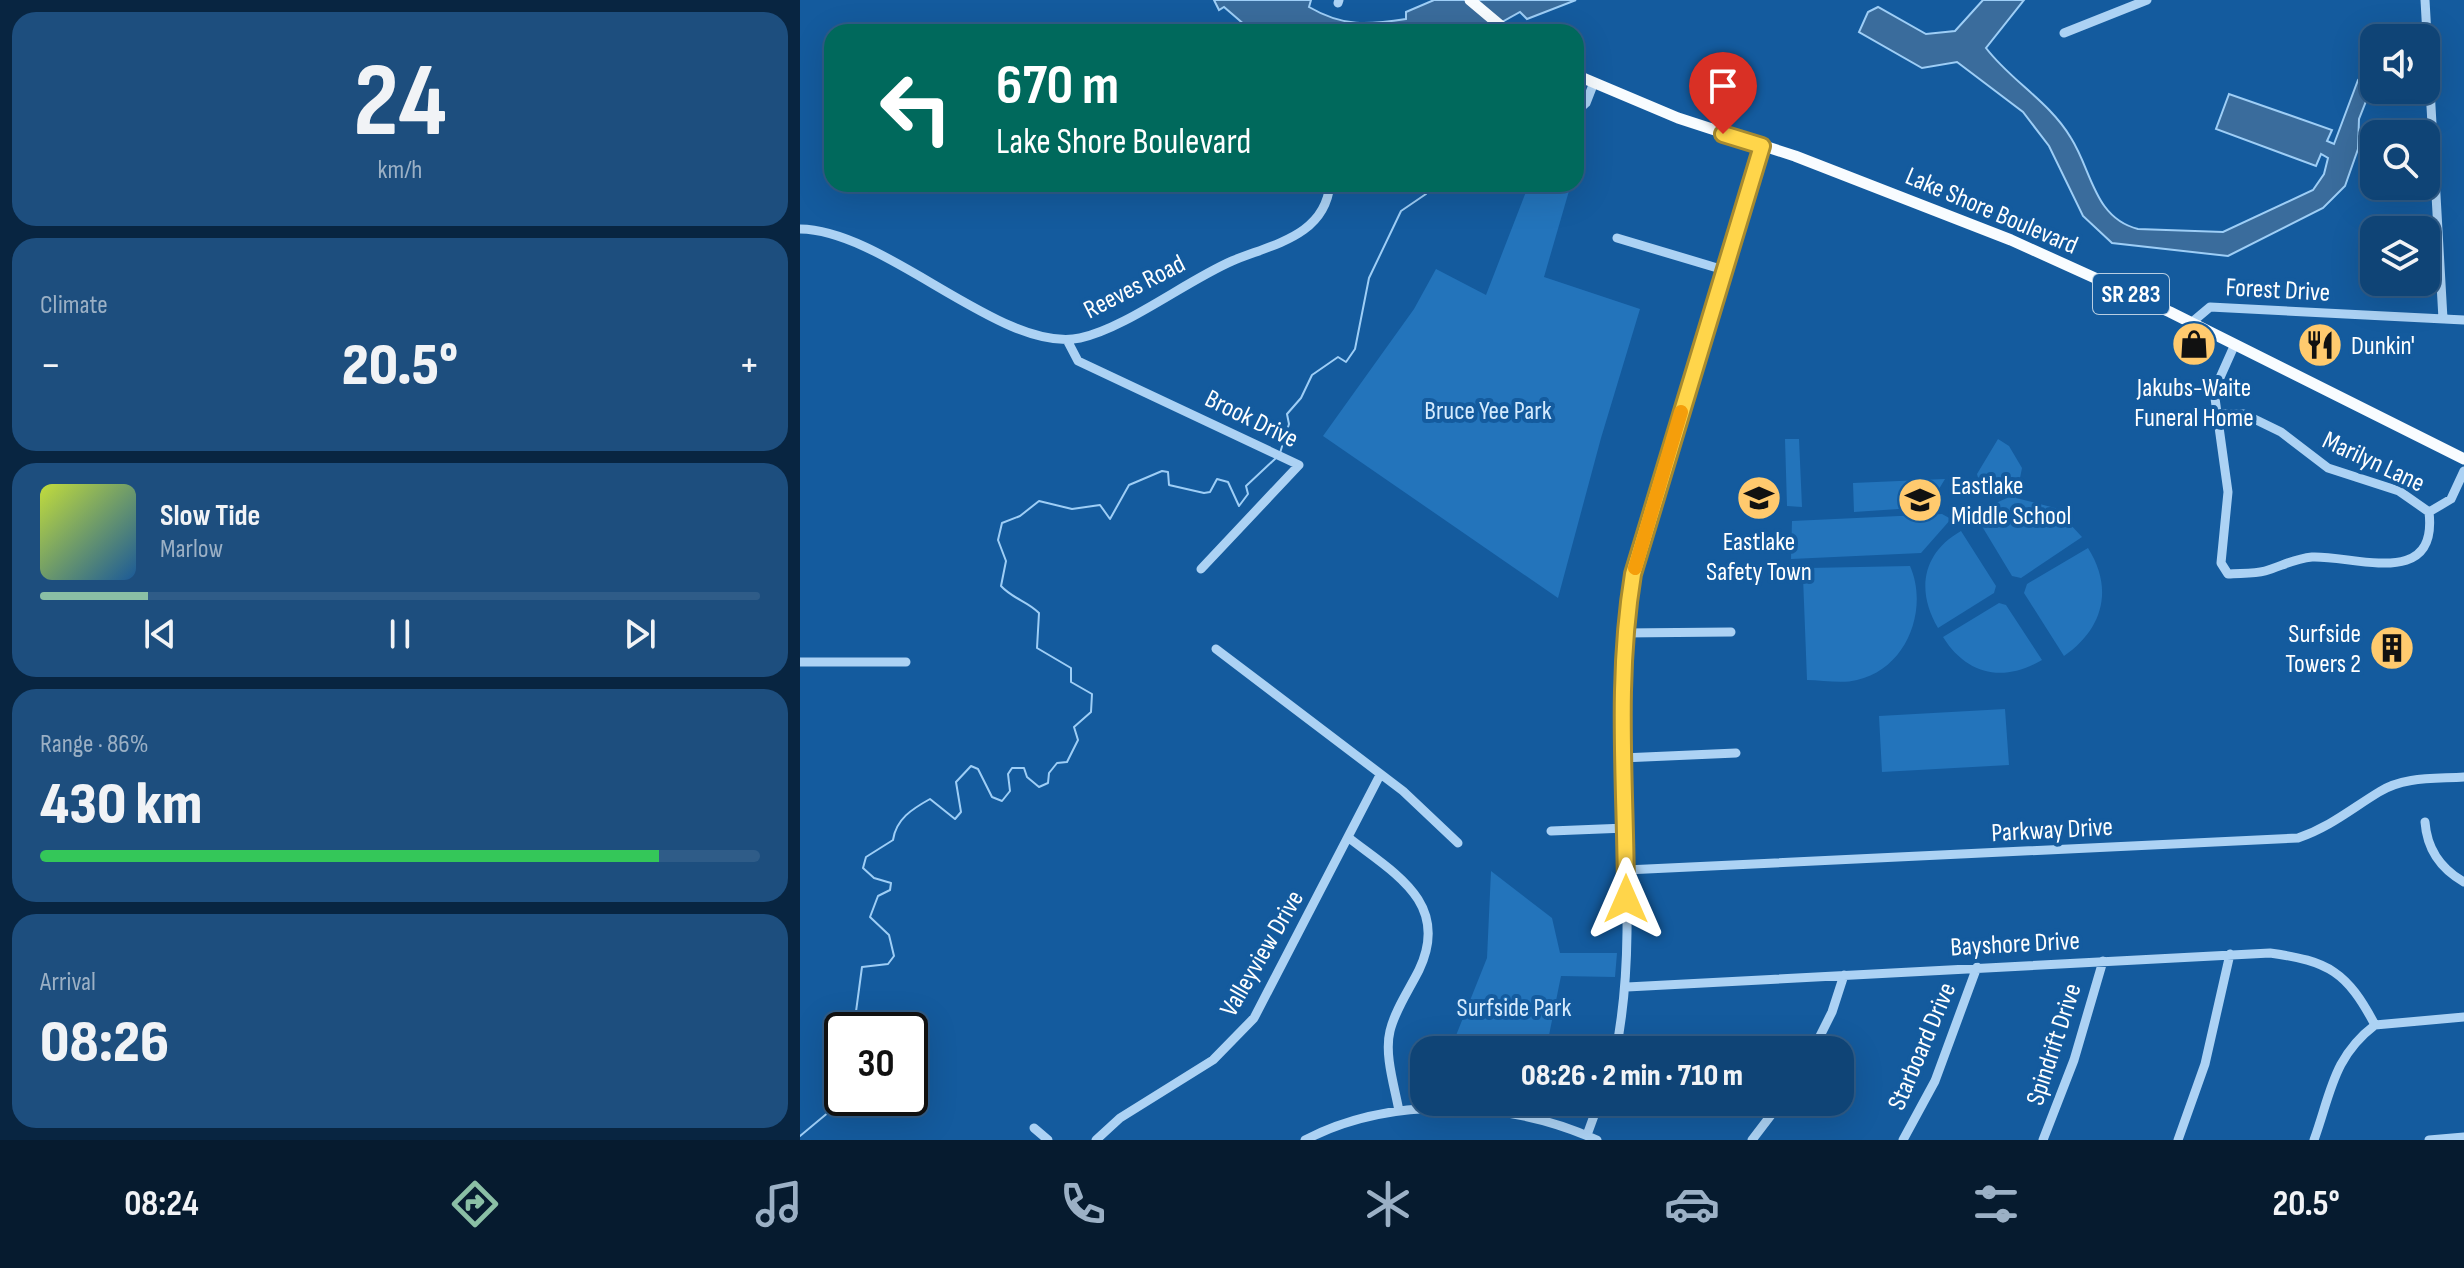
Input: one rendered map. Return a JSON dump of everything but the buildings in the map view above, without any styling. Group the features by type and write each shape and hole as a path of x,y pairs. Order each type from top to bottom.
{"main road":[{"path":"1470,0 1498,24"},
{"name":"Lake Shore Boulevard","path":"1584,80 1973,224 2235,344 2464,459"}],"street":[{"path":"2064,33 2147,0"},
{"path":"2425,0 2443,319"},
{"path":"1584,105 1593,85"},
{"path":"1618,1036 1627,987 1626,828 1622,758 1623,633 1633,574 1762,146"},
{"name":"Reeves Road","path":"800,229 839,235 1000,320 1039,337 1067,340 1098,332 1219,267 1294,238 1313,225 1328,202 1329,192"},
{"path":"1617,238 1724,270"},
{"name":"Forest Drive","path":"2191,323 2210,307 2464,320"},
{"name":"Brook Drive","path":"1067,340 1078,361 1299,465 1201,569"},
{"path":"2235,344 2214,391 2228,492 2221,563 2228,574 2265,571 2287,560 2314,557 2387,565 2404,563 2419,553 2425,543 2429,512 2451,499 2464,471"},
{"name":"Marilyn Lane","path":"2215,414 2244,414 2281,432 2328,468 2399,491 2429,512"},
{"path":"1623,633 1731,632"},
{"path":"1216,649 1379,777 1403,791 1458,843"},
{"path":"800,662 906,662"},
{"path":"1622,758 1736,753"},
{"name":"Valleyview Drive","path":"1096,1140 1120,1118 1213,1060 1241,1033 1267,998 1379,777"},
{"name":"Parkway Drive","path":"1626,870 2298,838 2325,829 2380,790 2410,780 2464,777"},
{"path":"2425,822 2436,858 2450,874 2464,882"},
{"path":"1551,831 1626,828"},
{"path":"1349,838 1411,886 1425,910 1429,936 1425,954 1389,1033 1399,1111"},
{"name":"Bayshore Drive","path":"1627,987 2270,953 2304,957 2327,966 2351,983 2375,1025"},
{"path":"2178,1140 2205,1064 2230,954"},
{"name":"Spindrift Drive","path":"2043,1140 2074,1060 2103,961"},
{"name":"Starboard Drive","path":"1903,1140 1935,1081 1977,967"},
{"path":"1820,1036 1844,975"},
{"path":"2314,1140 2341,1059 2353,1041 2375,1025 2464,1017"},
{"path":"1305,1140 1399,1111 1481,1110 1546,1122 1592,1138 1596,1116"},
{"path":"1752,1140 1770,1116"},
{"path":"1034,1128 1048,1140"},
{"path":"2429,1140 2464,1137"}],"green space":[{"name":"Bruce Yee Park","path":"1526,192 1569,192 1544,277 1640,309 1558,598 1323,436 1414,309 1436,269 1486,295"},
{"path":"1785,439 1799,439 1802,507 1787,506"},
{"path":"1998,439 2009,446 2022,468 2016,498 2055,508 2082,537 2021,578 2012,576 1974,513 2007,498 1979,481 1977,474"},
{"path":"1945,479 1928,507 1854,512 1853,483"},
{"path":"1942,514 1951,519 1921,553 1791,559 1792,521"},
{"path":"1961,531 1996,586 1994,593 1938,628 1927,600 1927,574 1938,550"},
{"path":"2088,548 2101,578 2100,607 2088,634 2064,656 2024,593 2027,584"},
{"path":"1910,566 1917,600 1915,618 1901,650 1889,664 1857,680 1807,680 1803,577 1809,568"},
{"path":"1999,603 2006,605 2042,660 2013,671 1987,671 1963,660 1943,637"},
{"path":"2005,709 2009,765 1882,772 1879,716"},
{"name":"Surfside Park","path":"1491,871 1552,918 1560,953 1617,953 1615,977 1561,976 1549,1036 1456,1036 1487,958"}],"shaded area":[{"path":"1214,0 1311,0 1309,7 1321,14 1368,23 1406,19 1406,12 1434,0 1576,0 1527,19 1520,12 1498,24 1244,24 1224,7 1219,10"},
{"path":"1983,0 2024,0 1986,48 2062,125 2078,151 2096,192 2112,215 2138,229 2223,232 2313,190 2324,174 2328,158 2321,154 2316,166 2216,129 2229,94 2332,130 2327,141 2334,144 2360,78 2360,104 2365,104 2359,119 2358,149 2345,186 2323,208 2228,256 2112,243 2083,216 2049,146 2023,112 1957,62 1922,68 1859,32 1868,12 1878,7 1926,34 1955,31"}],"waterway":[{"path":"1280,453 1289,424 1287,414 1301,398 1312,375 1338,357 1346,362 1355,349 1369,278 1401,211 1427,192"},
{"path":"856,1012 862,967 888,964 894,956 889,935 870,917 878,896 890,890 891,883 874,878 863,868 866,857 893,840 901,820 930,799 955,819 961,812 956,782 971,766 978,769 992,797 1002,801 1010,791 1008,774 1012,768 1024,768 1027,777 1039,787 1048,783 1049,773 1057,763 1067,762 1078,740 1074,727 1091,712 1092,694 1071,682 1071,668 1037,648 1039,613 1001,586 1006,561 998,540 1002,523 1020,516 1039,501 1072,509 1100,505 1110,519 1129,485 1162,471 1168,472 1169,485 1204,493 1210,492 1217,479 1228,482 1239,506 1248,494 1246,486 1276,458"},
{"path":"800,1136 824,1116"}],"slow traffic":[{"path":"1635,568 1681,412"}],"place":[{"name":"Jakubs-Waite Funeral Home","path":"2194,344"},
{"name":"Dunkin'","path":"2320,345"},
{"name":"Eastlake Safety Town","path":"1759,498"},
{"name":"Eastlake Middle School","path":"1920,500"},
{"name":"Surfside Towers 2","path":"2392,648"}],"route":[{"path":"1626,899 1620,685 1623,633 1633,574 1762,146 1723,134"}]}
